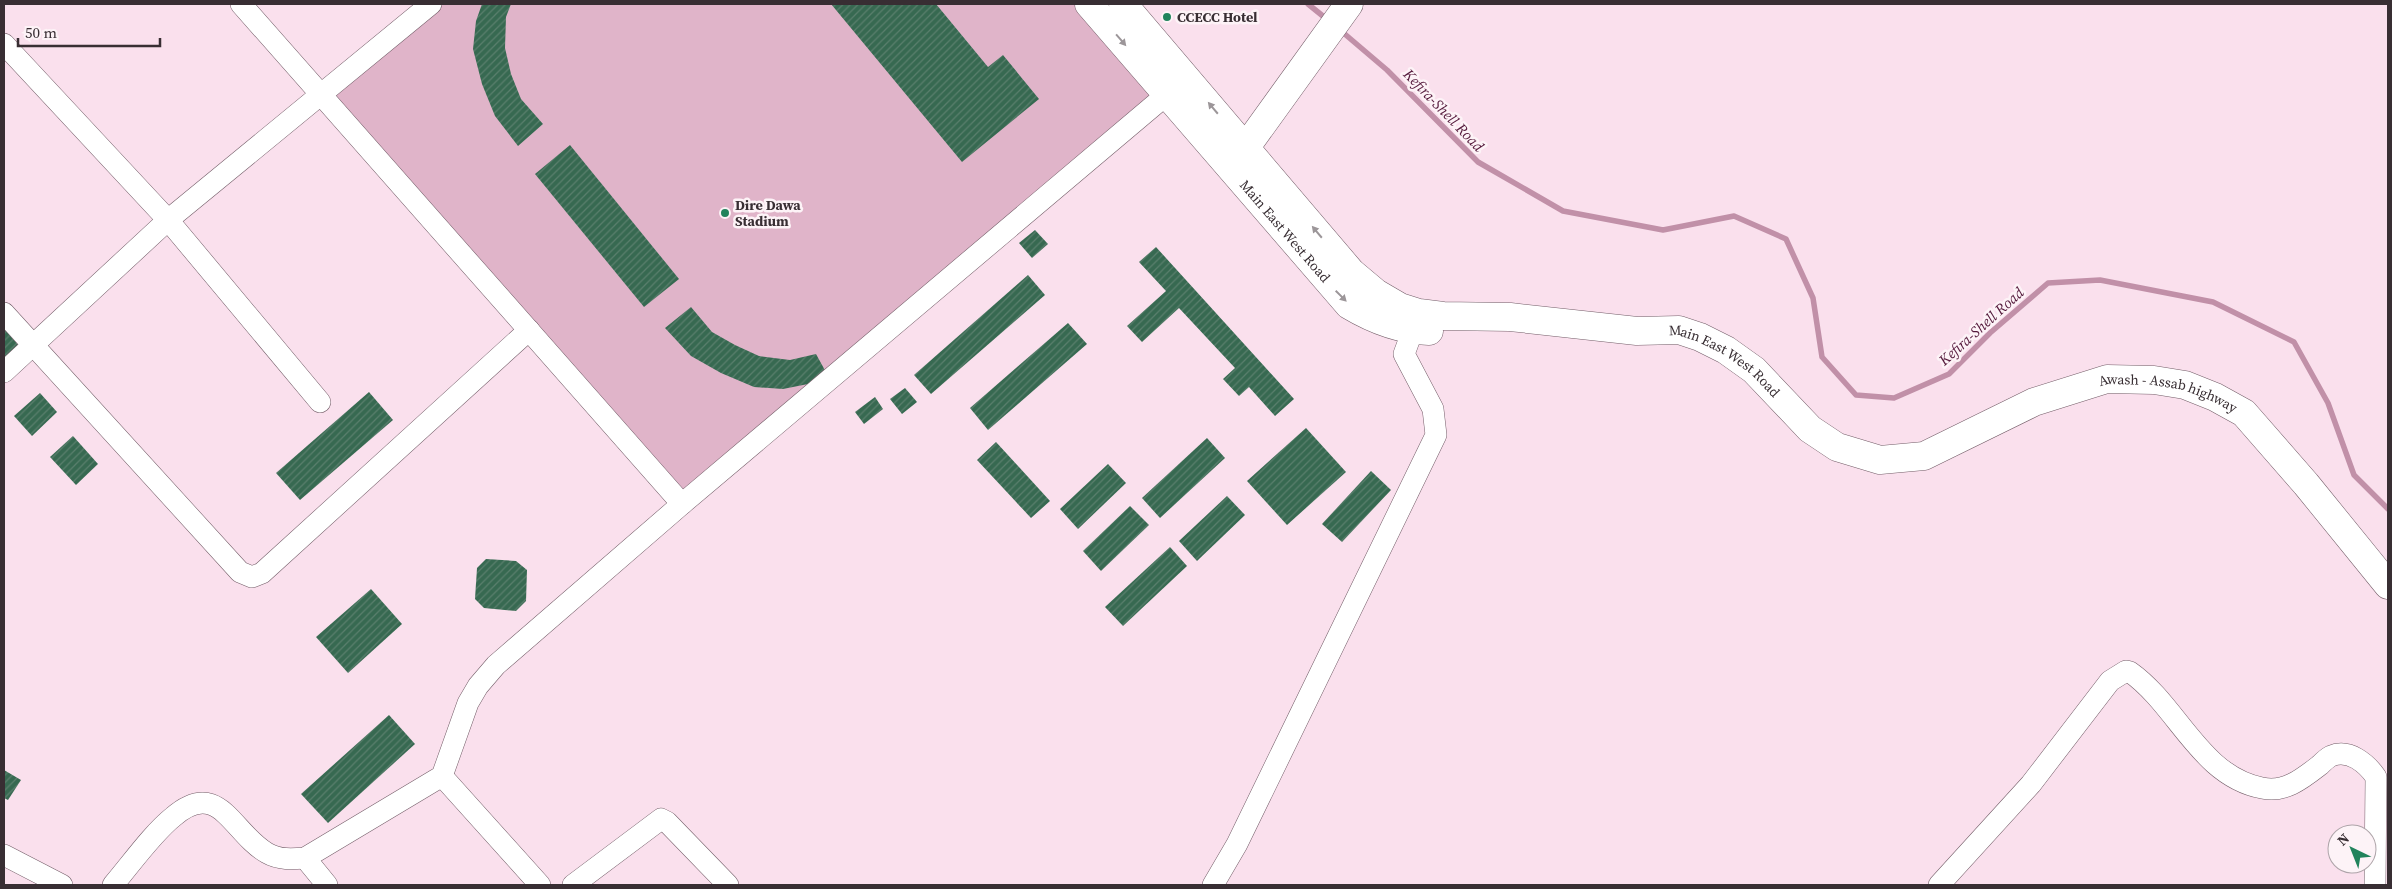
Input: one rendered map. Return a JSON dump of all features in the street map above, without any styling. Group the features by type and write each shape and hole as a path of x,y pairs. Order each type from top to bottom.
{"main road":[{"name":"Main East West Road","path":"1089,4 1178,85"},
{"name":"Main East West Road","path":"1123,4 1178,85 1236,155 1350,305 1384,323 1416,321 1462,333 1545,320 1637,331 1678,330 1700,337 1726,350 1754,370 1810,429 1837,447 1880,460"},
{"path":"1236,155 1349,4"},
{"name":"Awash - Assab highway","path":"1880,460 1924,456 2034,402 2108,379 2154,380 2185,385 2216,397 2244,413 2306,484 2388,585"}],"street":[{"path":"240,4 682,504"},
{"path":"4,372 168,220 431,4"},
{"path":"4,44 168,220 320,402"},
{"path":"113,885 172,817 188,806 204,801 216,805 268,854 285,859 304,858 442,776 468,704 478,686 496,665 682,504 1178,85"},
{"path":"4,313 32,346 240,572 252,577 262,572 528,330"},
{"path":"1213,885 1237,844 1436,435 1433,409 1405,358 1404,350 1416,321"},
{"path":"1939,885 2032,784 2110,681 2126,670 2151,689 2217,768 2251,786 2272,790 2291,785 2332,756 2345,754 2368,766 2376,777 2374,885"},
{"path":"442,776 540,885"},
{"path":"573,885 661,819 667,822 728,885"},
{"path":"4,855 62,885"},
{"path":"304,858 327,885"}],"shaded area":[{"name":"Dire Dawa Stadium","path":"431,4 1089,4 1168,93 682,504 320,95"}],"building":[{"path":"482,4 511,4 506,17 505,48 511,74 521,99 543,124 518,146 495,116 482,84 473,49 476,21"},
{"path":"831,4 936,4 988,67 1003,55 1039,99 962,162"},
{"path":"570,145 679,279 644,307 535,174"},
{"path":"1035,230 1048,244 1032,258 1019,243"},
{"path":"1156,247 1294,399 1275,416 1249,387 1239,396 1223,379 1235,368 1179,308 1142,342 1127,326 1166,291 1139,262"},
{"path":"1028,275 1045,295 931,394 914,375"},
{"path":"691,307 712,332 735,345 759,356 790,360 816,354 827,374 808,384 783,389 754,387 721,373 691,356 665,328"},
{"path":"1068,323 1087,344 988,430 970,408"},
{"path":"4,328 19,346 4,360"},
{"path":"905,388 917,402 902,414 890,399"},
{"path":"369,392 393,420 300,500 276,473"},
{"path":"40,393 57,412 32,436 14,416"},
{"path":"875,397 883,409 864,424 855,412"},
{"path":"1306,428 1346,472 1287,525 1247,481"},
{"path":"73,436 98,464 76,485 50,457"},
{"path":"1207,438 1225,458 1160,518 1142,498"},
{"path":"996,442 1050,501 1031,518 977,460"},
{"path":"1108,464 1126,483 1078,529 1060,509"},
{"path":"1371,471 1391,490 1342,542 1322,524"},
{"path":"1227,496 1245,515 1197,561 1179,541"},
{"path":"1130,506 1149,525 1101,571 1083,551"},
{"path":"1170,547 1187,566 1123,626 1105,607"},
{"path":"486,559 516,561 527,570 526,601 516,611 484,608 475,599 477,568"},
{"path":"371,589 402,624 348,673 316,637"},
{"path":"389,715 415,744 328,823 301,794"},
{"path":"4,770 21,780 8,800 4,798"}],"waterway":[{"name":"Kefira-Shell Road","path":"1308,4 1329,21"},
{"name":"Kefira-Shell Road","path":"1340,30 1387,70 1478,162 1563,211 1663,230 1734,216 1786,239 1813,298 1822,357 1856,395 1894,398 1949,374 1990,333 2048,283 2100,280 2213,302 2294,342 2328,403 2354,475 2388,509"}],"place":[{"name":"CCECC Hotel","path":"1167,17"},
{"name":"Dire Dawa Stadium","path":"725,213"}]}
